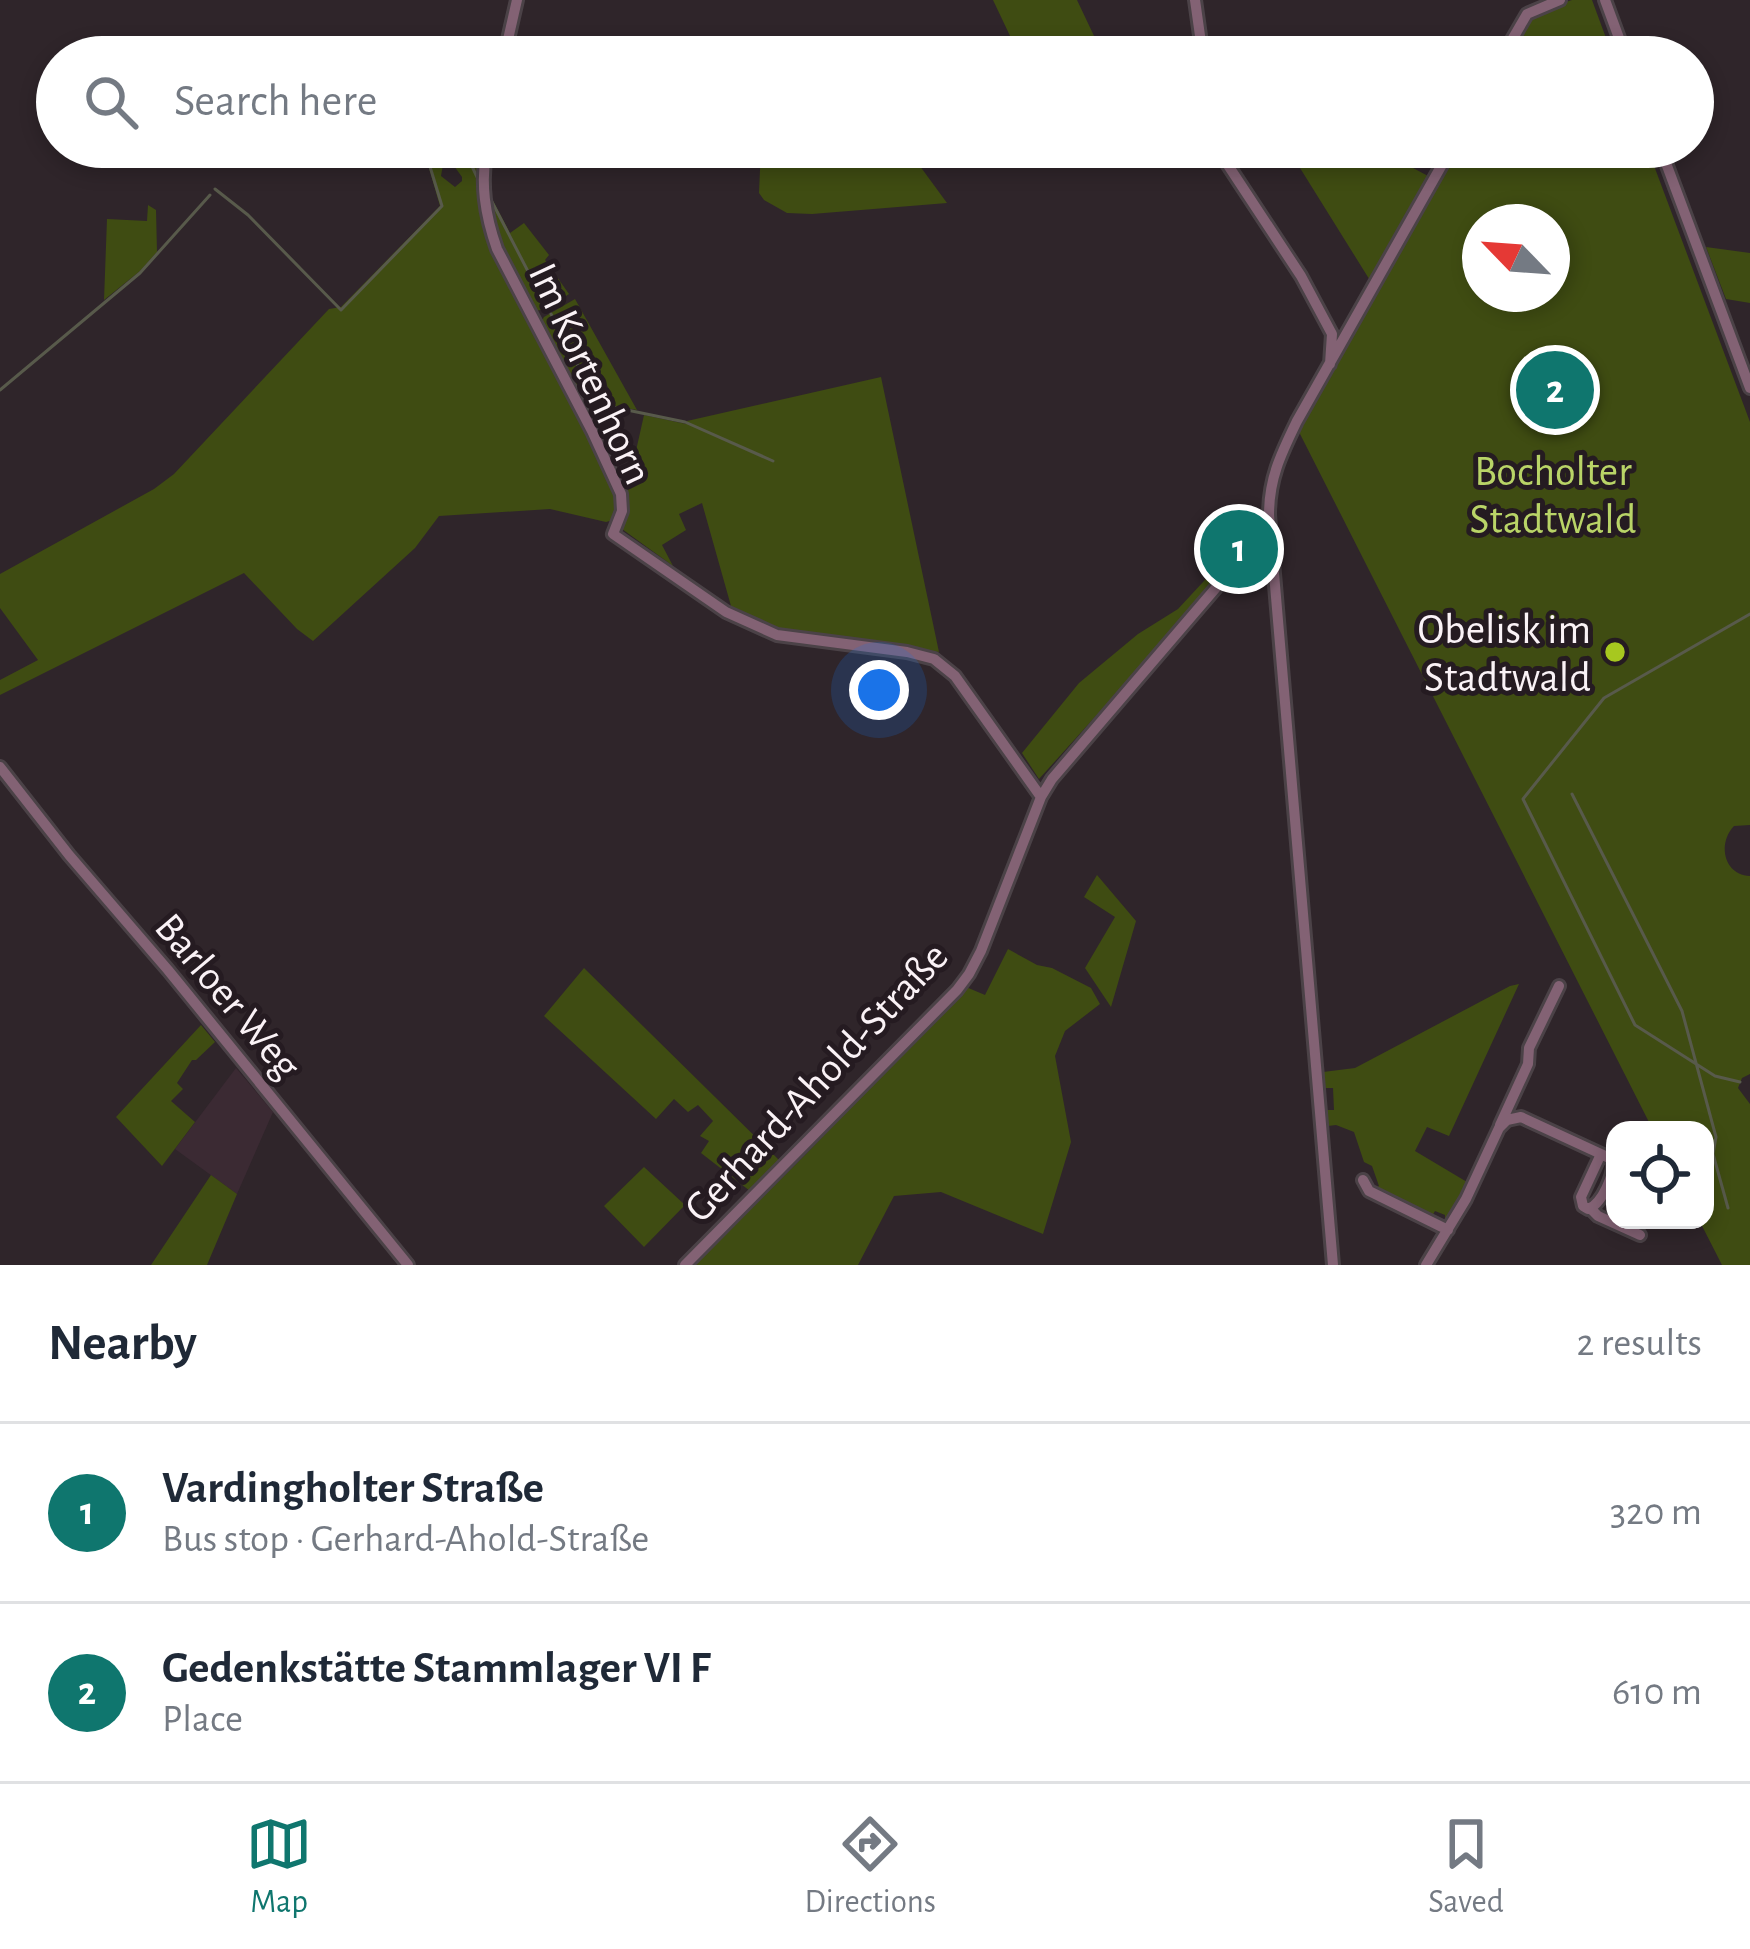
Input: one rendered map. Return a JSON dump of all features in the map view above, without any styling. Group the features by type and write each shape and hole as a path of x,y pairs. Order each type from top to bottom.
{"street":[{"path":"509,36 517,0"},
{"path":"1195,0 1200,36"},
{"path":"1514,36 1527,14 1560,0"},
{"path":"1605,0 1618,36"},
{"name":"Im Kortenhorn","path":"482,168 486,217 497,248 621,494 622,511 613,534 726,612 777,635 934,659 955,676 1041,797"},
{"path":"1230,168 1301,276 1332,334 1338,340 1346,338"},
{"path":"1333,1265 1269,491 1298,421 1440,168"},
{"path":"1668,168 1750,388"},
{"path":"1330,367 1332,334"},
{"name":"Gerhard-Ahold-Straße","path":"686,1265 969,974 1052,779 1270,530"},
{"name":"Barloer Weg","path":"0,767 408,1265"},
{"path":"1426,1265 1469,1194 1559,986"},
{"path":"1499,1128 1521,1117 1601,1154 1580,1200 1598,1216 1640,1235"},
{"path":"1363,1180 1369,1191 1448,1229"}],"shaded area":[{"path":"236,1068 273,1112 237,1194 175,1149"}],"green space":[{"path":"993,0 1077,0 1094,36 1010,36"},
{"path":"1572,0 1592,0 1605,36 1518,36 1530,19"},
{"path":"429,168 442,168 441,176 455,187 462,181 456,168 480,168 478,187 487,235 617,498 613,520 550,509 439,516 415,548 313,641 244,573 0,695 0,680 38,660 0,608 0,574 174,474 329,309 341,307 440,206"},
{"path":"760,168 921,168 947,203 787,213 759,193"},
{"path":"1300,168 1413,168 1428,176 1371,282"},
{"name":"Bocholter Stadtwald","path":"1444,168 1655,168 1750,422 1750,825 1734,826 1725,849 1734,870 1750,876 1750,1074 1738,1088 1750,1104 1750,1265 1722,1265 1704,1229 1714,1229 1714,1121 1648,1121 1298,430"},
{"path":"491,197 510,233 524,223 549,255 545,260 569,294 546,309 535,311 521,284 497,228"},
{"path":"148,205 156,210 157,252 104,300 107,219 147,221"},
{"path":"1706,247 1750,253 1750,303 1726,299"},
{"path":"575,299 637,410 599,403 611,393 598,369 584,375 595,396 582,401 541,322"},
{"path":"881,377 939,652 779,628 731,606 702,503 679,514 686,530 662,545 673,566 622,529 627,505 622,488 629,482 644,415 686,424"},
{"path":"1256,519 1262,522 1262,532 1039,779 1022,753 1079,683 1138,634 1178,609"},
{"path":"1097,875 1136,921 1111,1007 1085,968 1115,917 1084,897"},
{"path":"1008,949 1091,988 1100,1004 1065,1031 1055,1056 1071,1142 1043,1234 941,1192 894,1196 858,1265 694,1265 966,987 985,995"},
{"path":"584,968 779,1160 750,1191 701,1153 709,1141 700,1136 713,1121 698,1105 688,1112 674,1099 656,1119 544,1016"},
{"path":"1519,984 1449,1136 1427,1127 1415,1151 1467,1182 1445,1222 1445,1215 1435,1211 1431,1218 1374,1189 1379,1186 1372,1166 1364,1162 1354,1132 1328,1126 1326,1110 1334,1110 1333,1088 1324,1088 1323,1072 1355,1068"},
{"path":"201,1025 215,1042 192,1060 177,1083 183,1089 171,1101 195,1122 162,1166 116,1117"},
{"path":"644,1167 685,1205 644,1247 604,1206"},
{"path":"211,1175 237,1194 207,1265 151,1265"}],"waterway":[{"path":"503,36 511,0"},
{"path":"215,189 248,215 341,310 442,206 430,168"},
{"path":"473,168 477,177"},
{"path":"0,390 140,273 210,195"},
{"path":"490,198 547,308"},
{"path":"551,314 598,404 685,422 773,461"},
{"path":"1740,1082 1715,1076 1635,1025 1523,799 1604,698 1750,614"},
{"path":"1572,794 1682,1011 1716,1137 1713,1154 1728,1208"}],"place":[{"name":"Gedenkstätte Stammlager VI F","path":"1555,390"},
{"name":"Vardingholter Straße","path":"1239,549"},
{"name":"Obelisk im Stadtwald","path":"1615,652"}]}
